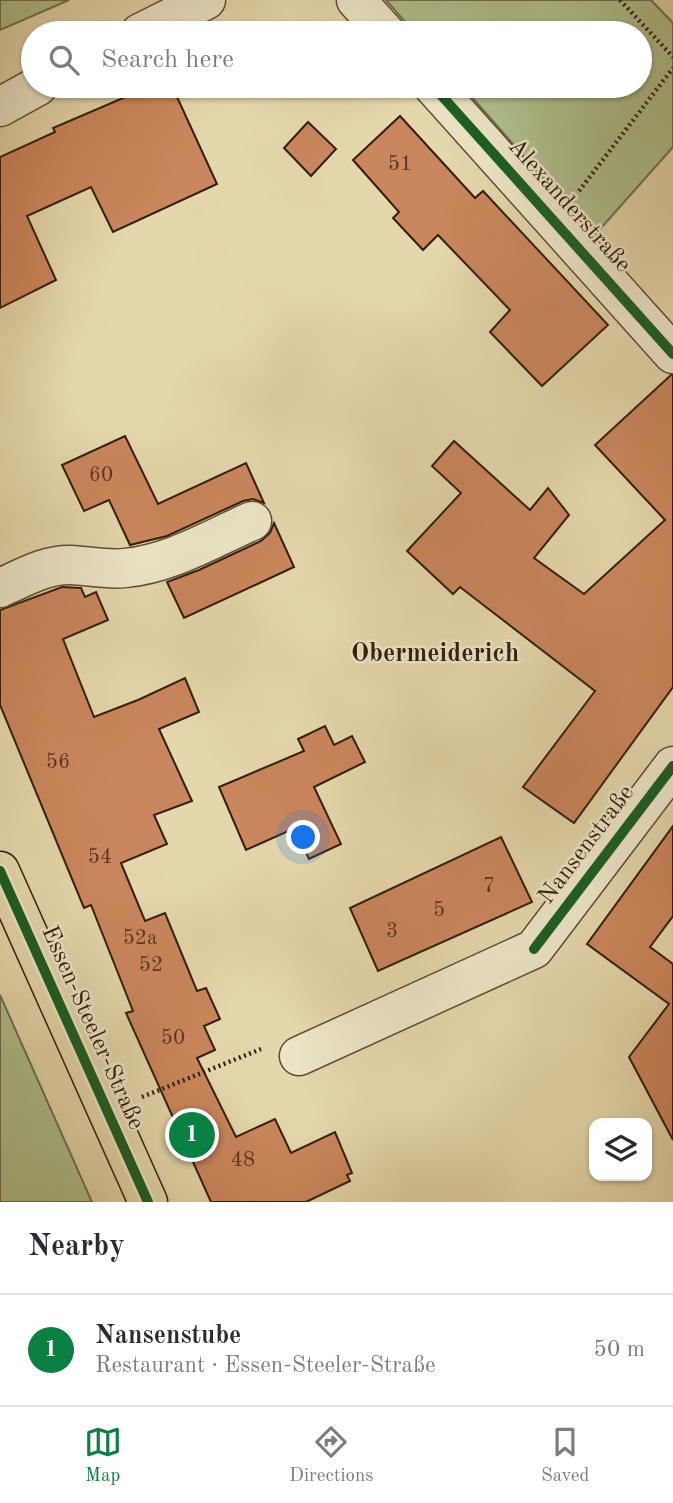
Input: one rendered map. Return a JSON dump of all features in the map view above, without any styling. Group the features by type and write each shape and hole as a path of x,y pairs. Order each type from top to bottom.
{"main road":[{"name":"Essen-Steeler-Straße","path":"0,871 148,1202"}],"street":[{"path":"164,21 206,0"},
{"path":"356,0 375,21"},
{"path":"0,95 21,88"},
{"path":"0,107 21,95"},
{"name":"Alexanderstraße","path":"444,98 673,354"},
{"path":"0,588 44,569 69,565 102,569 126,568 163,561 252,521"},
{"name":"Nansenstraße","path":"299,1056 534,949 673,766"}],"path":[{"path":"621,0 640,21"},
{"path":"652,34 673,57"},
{"path":"652,95 673,68"},
{"path":"555,222 650,98"},
{"path":"106,1112 269,1045 299,1056"}],"green space":[{"path":"0,0 69,0 0,30"},
{"path":"386,0 651,0 673,23 673,147 594,236 473,98 652,98 652,21 404,21"},
{"path":"0,995 92,1202 0,1202"}],"building":[{"path":"123,98 178,98 217,184 113,232 91,187 27,216 56,280 0,308 0,157 55,132 53,128"},
{"path":"400,116 475,198 483,191 608,325 542,386 490,332 510,310 438,235 423,250 393,218 399,212 353,160"},
{"path":"308,122 336,149 311,176 284,148"},
{"path":"671,375 673,687 574,823 523,787 595,691 460,587 453,594 407,551 461,493 432,466 454,441 530,510 548,488 569,515 534,558 584,594 665,520 595,445"},
{"path":"125,436 158,504 246,463 264,503 253,499 243,501 167,536 130,545 109,500 84,511 62,465"},
{"path":"274,523 294,567 184,618 167,582 261,541 270,533"},
{"path":"62,587 81,588 85,597 96,592 108,620 63,639 94,717 185,678 199,712 159,729 192,801 154,815 167,844 121,863 145,921 165,913 197,991 206,988 220,1019 204,1026 215,1050 197,1058 236,1137 275,1119 291,1153 335,1132 352,1173 347,1175 350,1181 306,1202 211,1202 126,1013 133,1011 91,905 84,908 0,705 0,610"},
{"path":"325,726 334,745 352,736 365,762 314,787 341,844 309,859 295,828 246,850 219,787 304,751 298,739"},
{"path":"673,826 673,916 650,947 673,964 673,1140 629,1057 669,1004 587,944"},
{"path":"501,837 532,902 378,971 350,908"}],"cycle path":[{"path":"444,98 673,354"},
{"path":"534,949 673,766"},
{"path":"0,871 148,1202"}],"place":[{"name":"Nansenstube","path":"192,1135"}],"district":[{"name":"Obermeiderich","path":"435,654"}]}
